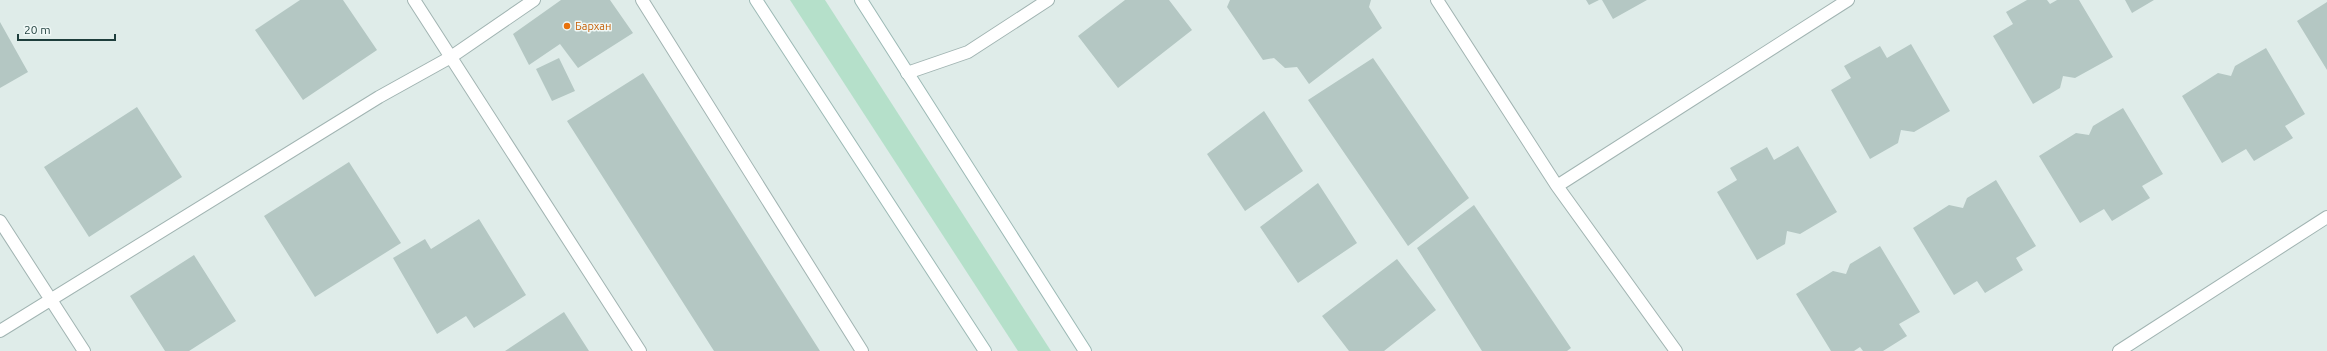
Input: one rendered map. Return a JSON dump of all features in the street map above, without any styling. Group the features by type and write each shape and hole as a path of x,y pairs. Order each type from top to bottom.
{"street":[{"path":"414,0 640,351"},
{"path":"0,330 379,97 451,57 534,0"},
{"path":"642,0 862,351"},
{"path":"756,0 985,351"},
{"path":"860,0 1084,351"},
{"path":"907,73 968,52 1048,0"},
{"path":"1437,0 1557,186 1676,351"},
{"path":"1557,186 1848,0"},
{"path":"2119,351 2327,217"},
{"path":"0,221 84,351"}],"green space":[{"path":"790,0 825,0 1051,351 1018,351"}],"building":[{"path":"300,0 343,0 377,50 303,100 255,30"},
{"path":"561,0 610,0 633,33 578,68 560,44 529,65 513,34"},
{"path":"1125,0 1169,0 1192,30 1118,88 1078,36"},
{"path":"1230,0 1371,0 1369,7 1382,28 1309,84 1297,67 1285,68 1274,58 1263,60 1227,7"},
{"path":"1586,0 1599,0 1589,5"},
{"path":"1602,0 1647,0 1613,19"},
{"path":"2027,0 2047,0 2050,4 2057,0 2079,0 2113,57 2075,78 2063,76 2060,88 2033,104 1993,36 2013,24 2006,12"},
{"path":"2125,0 2154,0 2132,13"},
{"path":"2327,2 2327,70 2297,21"},
{"path":"0,22 28,72 0,88"},
{"path":"1911,44 1950,111 1914,132 1901,130 1898,143 1870,159 1831,90 1851,78 1844,66 1880,46 1887,58"},
{"path":"2266,48 2305,114 2285,126 2293,138 2254,161 2246,149 2222,163 2182,96 2218,73 2231,76 2235,66"},
{"path":"559,58 575,91 552,101 536,69"},
{"path":"1373,58 1469,198 1408,246 1308,100"},
{"path":"643,73 820,351 714,351 567,121"},
{"path":"137,107 182,177 89,237 44,167"},
{"path":"2123,108 2163,174 2142,186 2150,198 2112,221 2104,209 2080,223 2039,156 2076,133 2089,135 2093,126"},
{"path":"1264,111 1303,171 1245,211 1207,154"},
{"path":"1798,146 1837,212 1800,234 1787,231 1785,244 1757,260 1717,192 1737,180 1730,168 1767,147 1774,160"},
{"path":"349,162 401,243 315,297 264,216"},
{"path":"1996,180 2036,246 2016,258 2023,270 1985,293 1977,281 1954,295 1913,228 1949,205 1963,208 1967,198"},
{"path":"1318,183 1357,243 1298,283 1260,227"},
{"path":"1474,205 1571,348 1567,351 1482,351 1417,248"},
{"path":"479,219 526,295 474,328 466,316 437,334 393,258 425,239 431,249"},
{"path":"1880,246 1920,312 1899,324 1907,336 1883,351 1863,351 1860,347 1854,351 1831,351 1796,294 1833,271 1846,274 1850,264"},
{"path":"194,255 236,321 189,351 165,351 130,296"},
{"path":"1397,259 1436,310 1384,351 1349,351 1322,316"},
{"path":"564,312 589,351 505,351"}],"place":[{"name":"Бархан","path":"567,26"}]}
